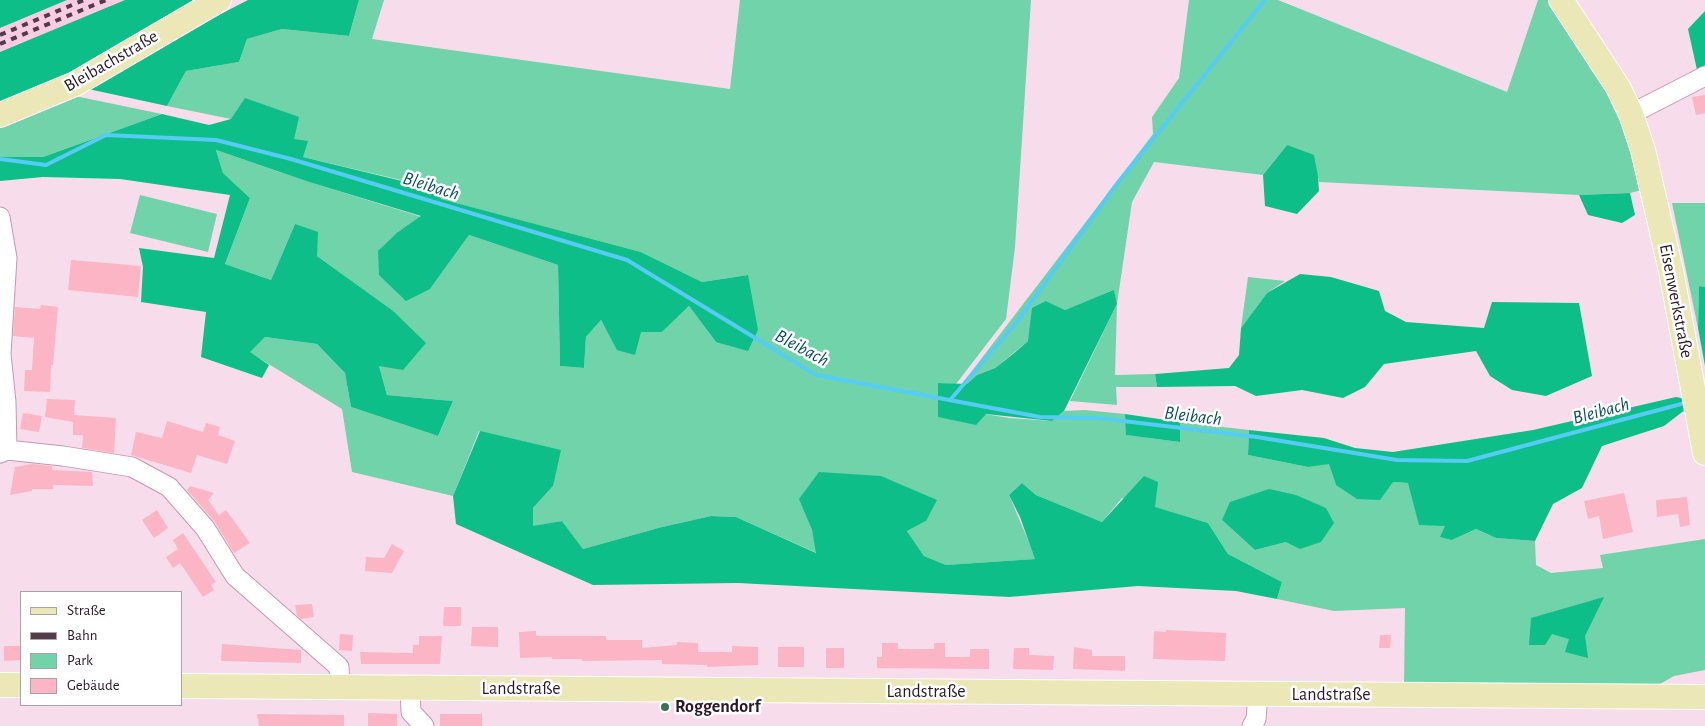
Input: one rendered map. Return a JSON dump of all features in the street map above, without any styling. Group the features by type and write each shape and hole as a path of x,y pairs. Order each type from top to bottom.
{"main road":[{"name":"Bleibachstraße","path":"0,115 76,84 219,0"},
{"path":"1561,0 1608,69 1631,114"},
{"name":"Eisenwerkstraße","path":"1631,114 1643,150 1671,271 1705,453"},
{"path":"0,685 20,685"},
{"name":"Landstraße","path":"182,686 1670,696"},
{"path":"1670,696 1705,687"},
{"path":"1670,696 1705,697"}],"street":[{"path":"1631,114 1705,76"},
{"path":"0,217 4,231 7,258 0,354 6,402 3,452 63,456 132,468 169,487 205,528 235,576 339,668 340,688"},
{"path":"410,689 411,712 424,726"},
{"path":"1252,726 1256,719 1258,694"}],"shaded area":[{"path":"67,0 125,0 0,52 0,28"}],"green space":[{"path":"0,0 67,0 0,28"},
{"path":"125,0 194,0 89,63 26,94 0,102 0,52"},
{"path":"248,0 359,0 349,36 282,29 247,39 239,62 186,71 167,106 79,87"},
{"path":"359,0 384,0 372,39 730,89 740,0 1031,0 1015,247 1006,319 956,384 938,383 985,414 1009,418 1052,421 1064,411 1085,410 1125,414 1127,435 1180,442 1180,422 1249,430 1248,455 1308,467 1329,463 1336,485 1408,483 1445,526 1452,540 1476,529 1496,538 1535,541 1536,565 1551,573 1603,568 1600,555 1705,539 1705,670 1674,676 1660,684 1633,686 1404,687 1405,608 1334,611 1277,599 1282,582 1228,554 1208,523 1122,498 1102,522 1036,495 1022,483 1009,495 1036,559 946,565 924,556 907,531 926,521 800,499 812,530 817,553 736,517 711,516 662,527 583,549 562,521 532,527 533,508 553,486 479,431 453,496 352,472 342,409 249,352 265,337 317,344 345,373 351,407 438,436 453,401 387,395 379,366 392,310 317,256 295,224 271,280 225,264 250,198 223,173 216,150 309,182 422,217 398,232 430,289 469,235 558,265 560,366 584,368 586,337 601,320 617,349 641,332 662,332 689,306 716,342 748,275 702,282 641,252 440,199 435,188 303,157 294,139 231,119 167,106 186,71 239,62 247,39 282,29 349,36","holes":["1222,520 1321,542 1286,542 1255,550"]},
{"path":"1189,0 1278,0 1507,92 1538,0 1551,0 1620,108 1646,189 1630,193 1579,195 1319,182 1318,176 1287,145 1263,175 1154,162 1132,202 1117,304 1114,291 1065,310 1046,301 1028,341 995,368 977,375 967,384 962,384 1153,134 1152,117 1179,78"},
{"path":"1705,11 1705,65 1697,70 1688,29"},
{"path":"70,95 162,114 43,157 0,157 0,126"},
{"path":"245,98 299,117 294,139 308,141 303,157 435,189 441,199 641,252 702,282 748,275 758,330 748,351 716,342 689,306 662,332 641,332 635,355 617,350 601,320 586,337 584,368 560,366 558,265 469,235 430,289 406,301 379,275 378,251 398,232 421,216 309,182 216,150 223,173 250,198 225,264 271,280 295,224 318,232 317,256 392,310 426,343 403,370 379,366 387,395 453,401 438,436 351,407 345,373 317,344 265,337 250,352 269,365 262,378 201,357 206,312 141,302 143,267 139,248 214,258 230,195 120,179 43,177 0,181 0,157 43,157 162,114 209,125 231,119"},
{"path":"1287,145 1314,155 1318,176 1319,191 1297,214 1265,206 1263,175"},
{"path":"1630,193 1635,215 1622,223 1588,215 1579,195"},
{"path":"140,195 217,214 208,252 130,233"},
{"path":"1672,203 1705,203 1705,287 1699,286 1698,328"},
{"path":"1300,274 1331,277 1379,291 1385,311 1406,322 1484,328 1492,302 1579,303 1592,376 1546,396 1512,390 1490,376 1476,351 1384,364 1365,387 1343,398 1302,390 1256,396 1235,386 1157,387 1155,374 1229,368 1239,355 1241,328 1267,293"},
{"path":"1248,277 1285,281 1267,293 1241,328"},
{"path":"1699,286 1705,287 1705,366 1698,328"},
{"path":"1114,290 1117,304 1064,411 1052,421 986,414 976,425 938,417 938,383 967,384 977,375 995,368 1013,354 1028,341 1032,308 1046,301 1065,310"},
{"path":"1117,304 1115,375 1155,374 1157,387 1116,387 1117,405 1070,401"},
{"path":"1676,397 1686,399 1690,406 1664,426 1602,446 1582,488 1553,504 1535,541 1496,538 1476,529 1452,540 1440,537 1445,526 1419,525 1408,483 1393,482 1380,500 1357,499 1336,485 1329,464 1308,467 1248,455 1249,430 1324,438 1355,448 1393,452 1533,430"},
{"path":"1125,414 1180,422 1180,442 1126,435"},
{"path":"480,431 561,450 553,486 533,508 533,526 562,521 583,549 662,527 711,516 736,517 816,553 812,530 799,499 819,472 881,476 937,500 926,521 907,531 924,556 946,565 1035,559 1020,517 1009,495 1022,483 1036,495 1102,522 1144,476 1158,482 1155,507 1208,523 1228,554 1282,582 1277,599 1236,591 1138,586 1009,597 738,583 593,585 456,524 453,496"},
{"path":"1269,489 1296,495 1326,508 1334,523 1321,542 1300,549 1286,542 1255,550 1222,520 1230,502"},
{"path":"1604,597 1585,636 1588,658 1565,652 1569,639 1552,634 1545,645 1529,645 1531,618"}],"building":[{"path":"1705,95 1705,113 1696,115 1692,97"},
{"path":"71,260 141,266 138,297 68,290"},
{"path":"41,305 58,307 53,365 51,365 50,392 24,391 25,370 32,370 34,338 13,336 15,307 40,309"},
{"path":"47,399 75,400 74,415 116,418 114,453 82,448 83,435 73,435 73,422 45,417"},
{"path":"23,413 42,416 39,432 20,429"},
{"path":"167,421 203,432 206,423 220,427 218,435 235,441 227,464 197,455 191,473 131,455 136,432 162,438"},
{"path":"32,464 52,466 52,470 92,472 93,486 53,485 53,489 32,489 32,491 10,495 15,467"},
{"path":"190,486 214,493 208,500 219,515 226,510 250,543 234,553 214,521 187,490"},
{"path":"1624,493 1633,532 1603,539 1599,516 1588,519 1584,501"},
{"path":"1687,497 1690,525 1680,527 1678,514 1657,517 1656,500"},
{"path":"157,510 168,528 154,538 142,520"},
{"path":"183,533 216,582 211,585 214,590 203,597 180,563 173,568 166,557 178,549 173,540"},
{"path":"392,544 404,551 392,573 365,571 366,557 384,558"},
{"path":"312,604 314,617 301,619 297,615 295,605"},
{"path":"444,607 461,607 461,626 443,626"},
{"path":"472,627 498,627 498,647 471,646"},
{"path":"1166,630 1226,633 1225,661 1153,659 1154,631 1166,632"},
{"path":"536,631 536,636 606,636 606,640 642,640 642,648 677,645 677,642 698,643 698,652 732,652 732,646 758,647 758,665 707,667 707,665 662,664 662,660 582,661 582,659 552,659 552,657 520,658 519,632"},
{"path":"340,634 353,635 352,651 339,650"},
{"path":"1380,635 1391,635 1390,648 1379,648"},
{"path":"419,636 442,636 440,664 361,664 360,652 413,653 413,645 419,645"},
{"path":"882,643 898,643 898,649 934,649 934,643 945,643 945,657 970,657 970,649 989,649 989,669 877,668 877,657 882,657"},
{"path":"222,644 301,650 301,663 221,661"},
{"path":"4,646 20,646 20,660 4,661"},
{"path":"778,647 804,647 804,667 778,667"},
{"path":"1074,647 1092,650 1092,656 1125,656 1125,671 1073,669"},
{"path":"826,648 844,648 844,668 826,668"},
{"path":"1014,648 1029,648 1029,655 1054,656 1053,670 1013,669"},
{"path":"368,713 397,714 397,726 368,726"},
{"path":"257,714 344,715 344,726 259,726"},
{"path":"440,714 482,714 482,726 440,726"}],"waterway":[{"path":"951,399 1016,323 1116,185 1265,0"},
{"name":"Bleibach","path":"0,159 46,165 106,135 216,140 291,159 627,260 816,375 1040,417 1098,418 1257,437 1397,460 1467,461 1685,403"}],"railway":[{"path":"0,35 84,0"},
{"path":"0,44 106,0"}],"place":[{"name":"Roggendorf","path":"665,707"}]}
